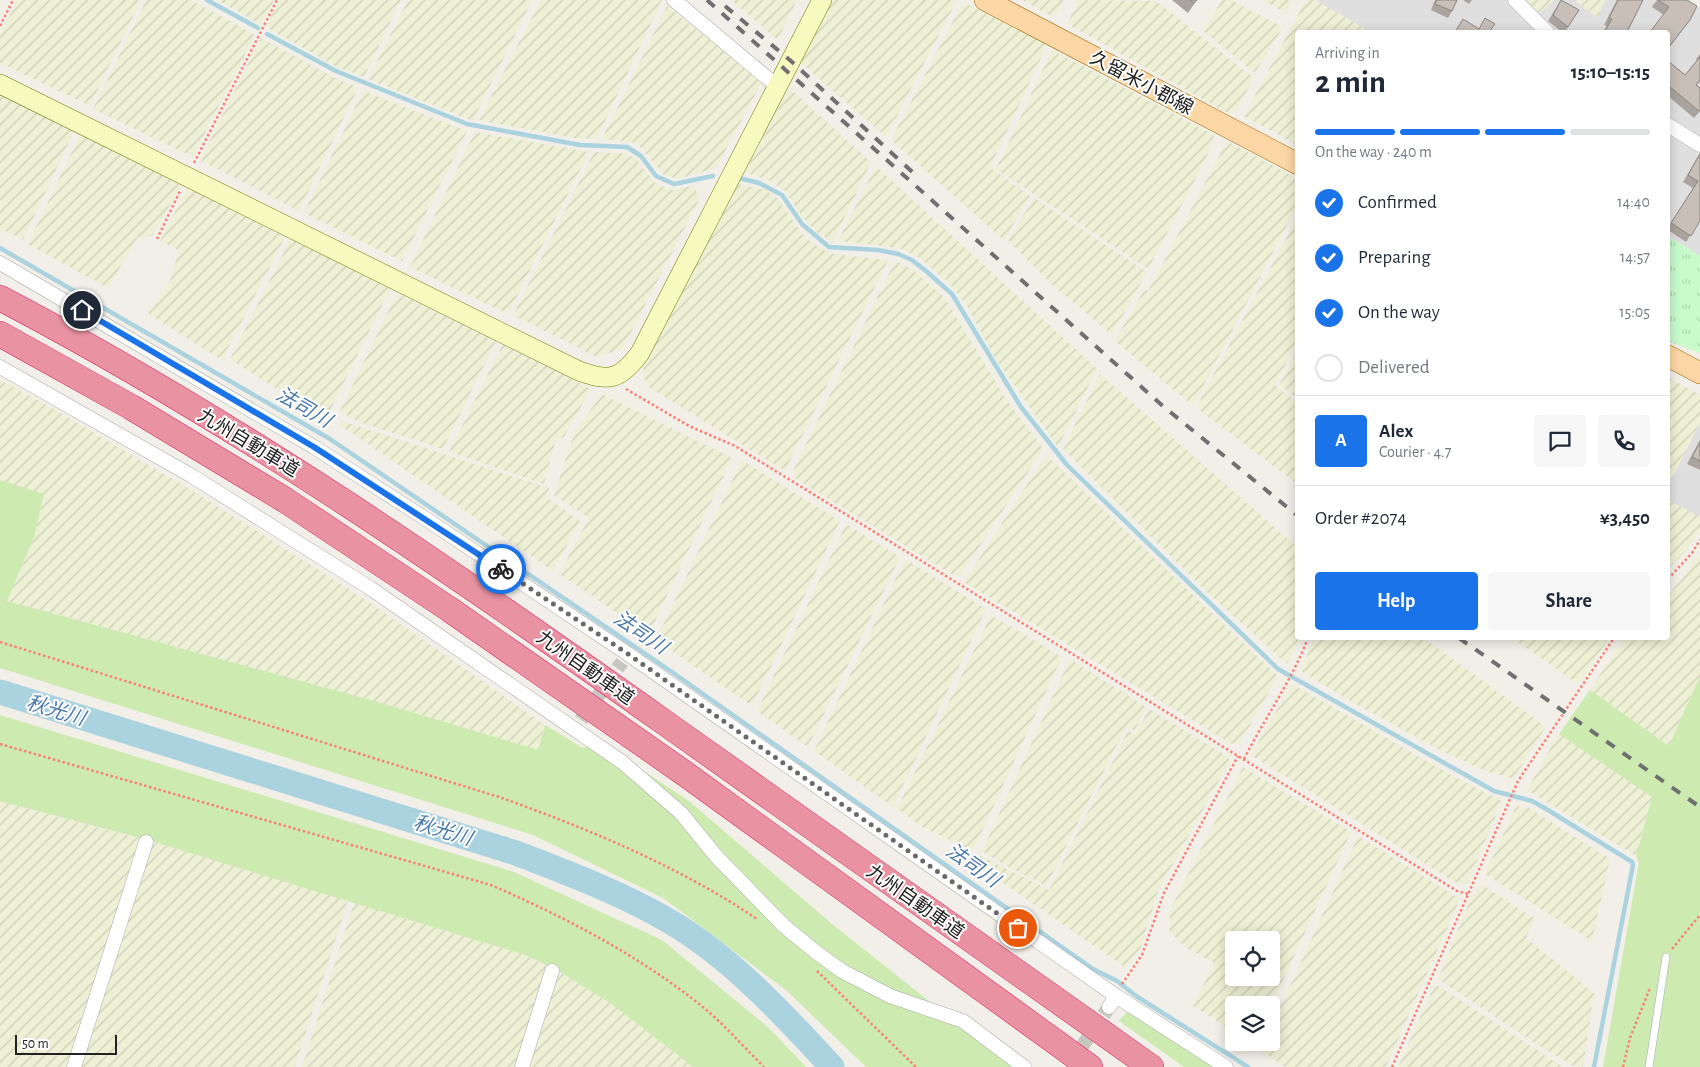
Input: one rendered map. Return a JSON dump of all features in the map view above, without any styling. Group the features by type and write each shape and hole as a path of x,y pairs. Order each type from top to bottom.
{"highway":[{"name":"九州自動車道","path":"0,298 170,394 300,473 468,583 1151,1067"},
{"name":"九州自動車道","path":"0,334 131,407 285,500 448,609 684,773 1090,1067"}],"main road":[{"name":"久留米小郡線","path":"985,0 1295,162"},
{"path":"1670,357 1700,373"}],"street":[{"path":"674,0 778,87"},
{"path":"0,84 579,371 598,378 610,379 630,366 640,353 822,0"},
{"path":"1515,0 1544,30"},
{"path":"1670,125 1700,145"},
{"path":"0,262 314,447 625,658 1112,1002 1226,1067"},
{"path":"0,367 38,387 208,486 370,588 578,725 681,813 716,856 777,919 817,953 842,971 890,996 963,1021 1024,1067"},
{"path":"74,1067 146,842"},
{"path":"522,1067 552,971"}],"lane":[{"path":"1649,1067 1666,956"}],"path":[{"path":"0,26 13,0"},
{"path":"156,239 277,0"},
{"path":"610,379 689,426 735,446 1457,891 1468,894"},
{"path":"1670,577 1692,553 1700,540"},
{"path":"1244,759 1292,674 1307,640"},
{"path":"1392,1067 1512,792 1613,640"},
{"path":"0,642 502,798 568,822 622,844 738,906 763,923"},
{"path":"0,744 491,886 558,914 636,960 710,1013 764,1067"},
{"path":"1128,976 1148,942 1169,882 1238,756"},
{"path":"810,965 902,1051 916,1067"}],"shaded area":[{"path":"1315,0 1526,0 1539,14 1554,0 1574,0 1597,17 1605,0 1682,0 1700,8 1700,256 1670,237 1670,30 1367,30"},
{"path":"1700,422 1700,517 1670,501 1670,483"}],"green space":[{"path":"17,0 141,0 90,106 0,63 0,35"},
{"path":"146,0 191,0 255,35 193,157 93,109"},
{"path":"217,0 274,0 261,25"},
{"path":"279,0 401,0 364,77 335,66 266,27"},
{"path":"408,0 532,0 473,121 368,79"},
{"path":"541,0 662,0 597,138 579,139 479,120"},
{"path":"731,0 797,0 778,40"},
{"path":"833,0 957,0 886,137 800,62"},
{"path":"1023,0 1064,0 1054,18"},
{"path":"1079,0 1156,1 1254,78 1238,107 1230,114 1067,24"},
{"path":"1222,0 1231,0 1283,27 1255,73 1203,31"},
{"path":"1263,0 1292,0 1286,14"},
{"path":"1306,0 1315,0 1367,30 1295,30 1295,144 1244,116"},
{"path":"1526,0 1554,0 1539,14"},
{"path":"1574,0 1605,0 1598,18"},
{"path":"963,2 1045,43 1043,54 990,167 1030,196 1004,240 891,140"},
{"path":"667,6 762,82 716,168 678,179 664,175 637,143 602,139"},
{"path":"261,38 335,78 358,88 299,211 200,160"},
{"path":"1052,50 1214,135 1203,165 1148,269 996,169"},
{"path":"789,88 871,162 833,242 818,233 804,219 784,190 771,181 745,172"},
{"path":"363,91 467,131 402,261 304,213"},
{"path":"0,92 74,131 23,240 0,228"},
{"path":"475,132 589,152 508,314 410,267"},
{"path":"81,133 182,184 152,236 138,237 108,288 28,244"},
{"path":"1227,141 1295,178 1295,210 1193,406 1115,341 1144,290 1148,291"},
{"path":"594,152 621,153 634,157 656,184 673,190 693,186 700,198 623,348 597,357 513,315"},
{"path":"876,166 1097,369 1058,447 995,358 967,306 949,283 918,257 900,248 838,241"},
{"path":"738,184 765,190 777,198 803,235 812,243 832,254 888,260 785,471 650,388 644,379 643,369"},
{"path":"188,187 285,237 222,360 148,314 170,281 179,250 160,241"},
{"path":"1034,198 1147,272 1112,335 1047,280 1008,240"},
{"path":"1295,222 1295,346 1275,385 1295,401 1295,482 1198,409 1201,398"},
{"path":"1670,237 1700,256 1700,353 1670,342"},
{"path":"291,238 390,289 330,411 297,402 230,359"},
{"path":"895,261 912,269 944,297 1006,399 1043,449 960,576 953,575 796,479 793,471"},
{"path":"397,293 496,341 443,449 359,422 340,411"},
{"path":"503,344 591,389 564,437 556,439 544,484 449,452"},
{"path":"1295,354 1295,397 1279,385"},
{"path":"1100,374 1295,545 1295,640 1300,640 1287,664 1209,594 1063,449"},
{"path":"1670,378 1700,395 1700,422 1670,483"},
{"path":"0,380 45,404 198,494 366,600 545,725 538,750 378,702 7,601 34,537 44,495 0,480"},
{"path":"602,394 732,458 649,634 559,574 589,518 554,495 574,433"},
{"path":"342,421 549,488 547,498 580,521 553,571 340,425"},
{"path":"1046,455 1278,676 1239,744 1232,744 964,582"},
{"path":"742,460 840,521 752,706 656,640"},
{"path":"0,480 44,494 34,537 7,601 378,702 538,750 545,725 583,748 602,743 689,801 832,924 1012,1067 866,1067 787,991 663,898 533,835 0,668"},
{"path":"1670,501 1700,517 1700,529 1686,551 1670,567"},
{"path":"846,524 900,557 808,747 757,711"},
{"path":"1700,554 1700,676 1669,746 1590,690 1624,640 1670,640 1670,593"},
{"path":"905,559 986,609 893,807 814,751"},
{"path":"991,615 1062,657 973,851 924,828 897,809"},
{"path":"1313,640 1427,640 1546,727 1513,779 1486,771 1442,751 1357,705 1301,671"},
{"path":"1515,640 1608,640 1578,684"},
{"path":"1070,659 1146,707 1135,730 1126,727 1046,886 982,851"},
{"path":"1700,676 1700,1067 1603,1067 1639,862 1636,856 1652,797 1559,734 1590,690 1669,746"},
{"path":"1292,684 1453,776 1502,801 1468,882 1461,886 1251,755"},
{"path":"1149,709 1227,756 1230,761 1158,891 1141,947 1126,968 974,863 979,855 1049,890 1128,731 1135,735"},
{"path":"0,715 514,872 662,940 769,1028 806,1067 693,1067 613,1005 559,971 525,955 151,841 0,801"},
{"path":"1559,733 1652,796 1636,856 1527,790"},
{"path":"1243,767 1351,832 1276,996 1225,996 1225,1026 1193,1006 1214,963 1185,947 1169,931 1170,913"},
{"path":"0,801 141,839 69,1067 0,1067"},
{"path":"1516,806 1527,807 1610,859 1592,941 1485,874"},
{"path":"1358,836 1460,899 1386,1067 1285,1067 1261,1051 1280,1051 1280,1008"},
{"path":"151,841 348,900 295,1067 79,1067"},
{"path":"1481,884 1535,919 1526,938 1594,993 1583,1067 1575,1067 1530,1040 1438,979 1470,901"},
{"path":"354,903 525,955 549,967 517,1067 302,1067"},
{"path":"559,971 613,1005 693,1067 528,1067"},
{"path":"1435,984 1562,1066 1562,1067 1398,1067"},
{"path":"1127,1012 1214,1067 1184,1067 1119,1021"}],"building":[{"path":"1437,0 1457,0 1452,11 1435,4"},
{"path":"1561,0 1579,10 1568,27 1553,15"},
{"path":"1618,0 1643,0 1628,30 1605,30 1612,19 1609,18"},
{"path":"1658,0 1687,0 1697,6 1690,20 1670,45 1670,30 1652,30 1669,7"},
{"path":"1485,18 1495,24 1490,30 1456,30 1463,19 1479,29"},
{"path":"1700,57 1700,80 1696,85 1700,88 1699,111 1670,87 1670,63 1685,75"},
{"path":"1700,154 1700,221 1691,236 1671,223 1698,181 1688,175"},
{"path":"1700,442 1700,461 1692,457"}],"waterway":[{"path":"207,0 258,28"},
{"path":"267,34 336,71 467,124 580,145 627,147 641,156 656,176 674,184 713,176"},
{"path":"739,178 759,183 782,195 802,224 829,247 878,250 898,254 912,260 952,294 1021,407 1067,465 1278,669 1494,791 1532,801 1632,862 1633,865 1594,1067"},
{"name":"法司川","path":"0,248 330,439 672,672 1093,969 1117,981 1136,996 1248,1067"},
{"name":"秋光川","path":"0,692 516,853 613,892 669,921 714,952 776,1007 832,1067"}],"tunnel":[{"path":"581,720 622,662"},
{"path":"1068,1067 1109,1007"}],"railway":[{"path":"707,0 1164,407 1295,514"},
{"path":"725,6 791,61 918,177"},
{"path":"1462,640 1700,807"}],"way so far":[{"path":"501,569 628,654 1018,928"}],"route":[{"path":"82,310 314,447 501,569"}]}
